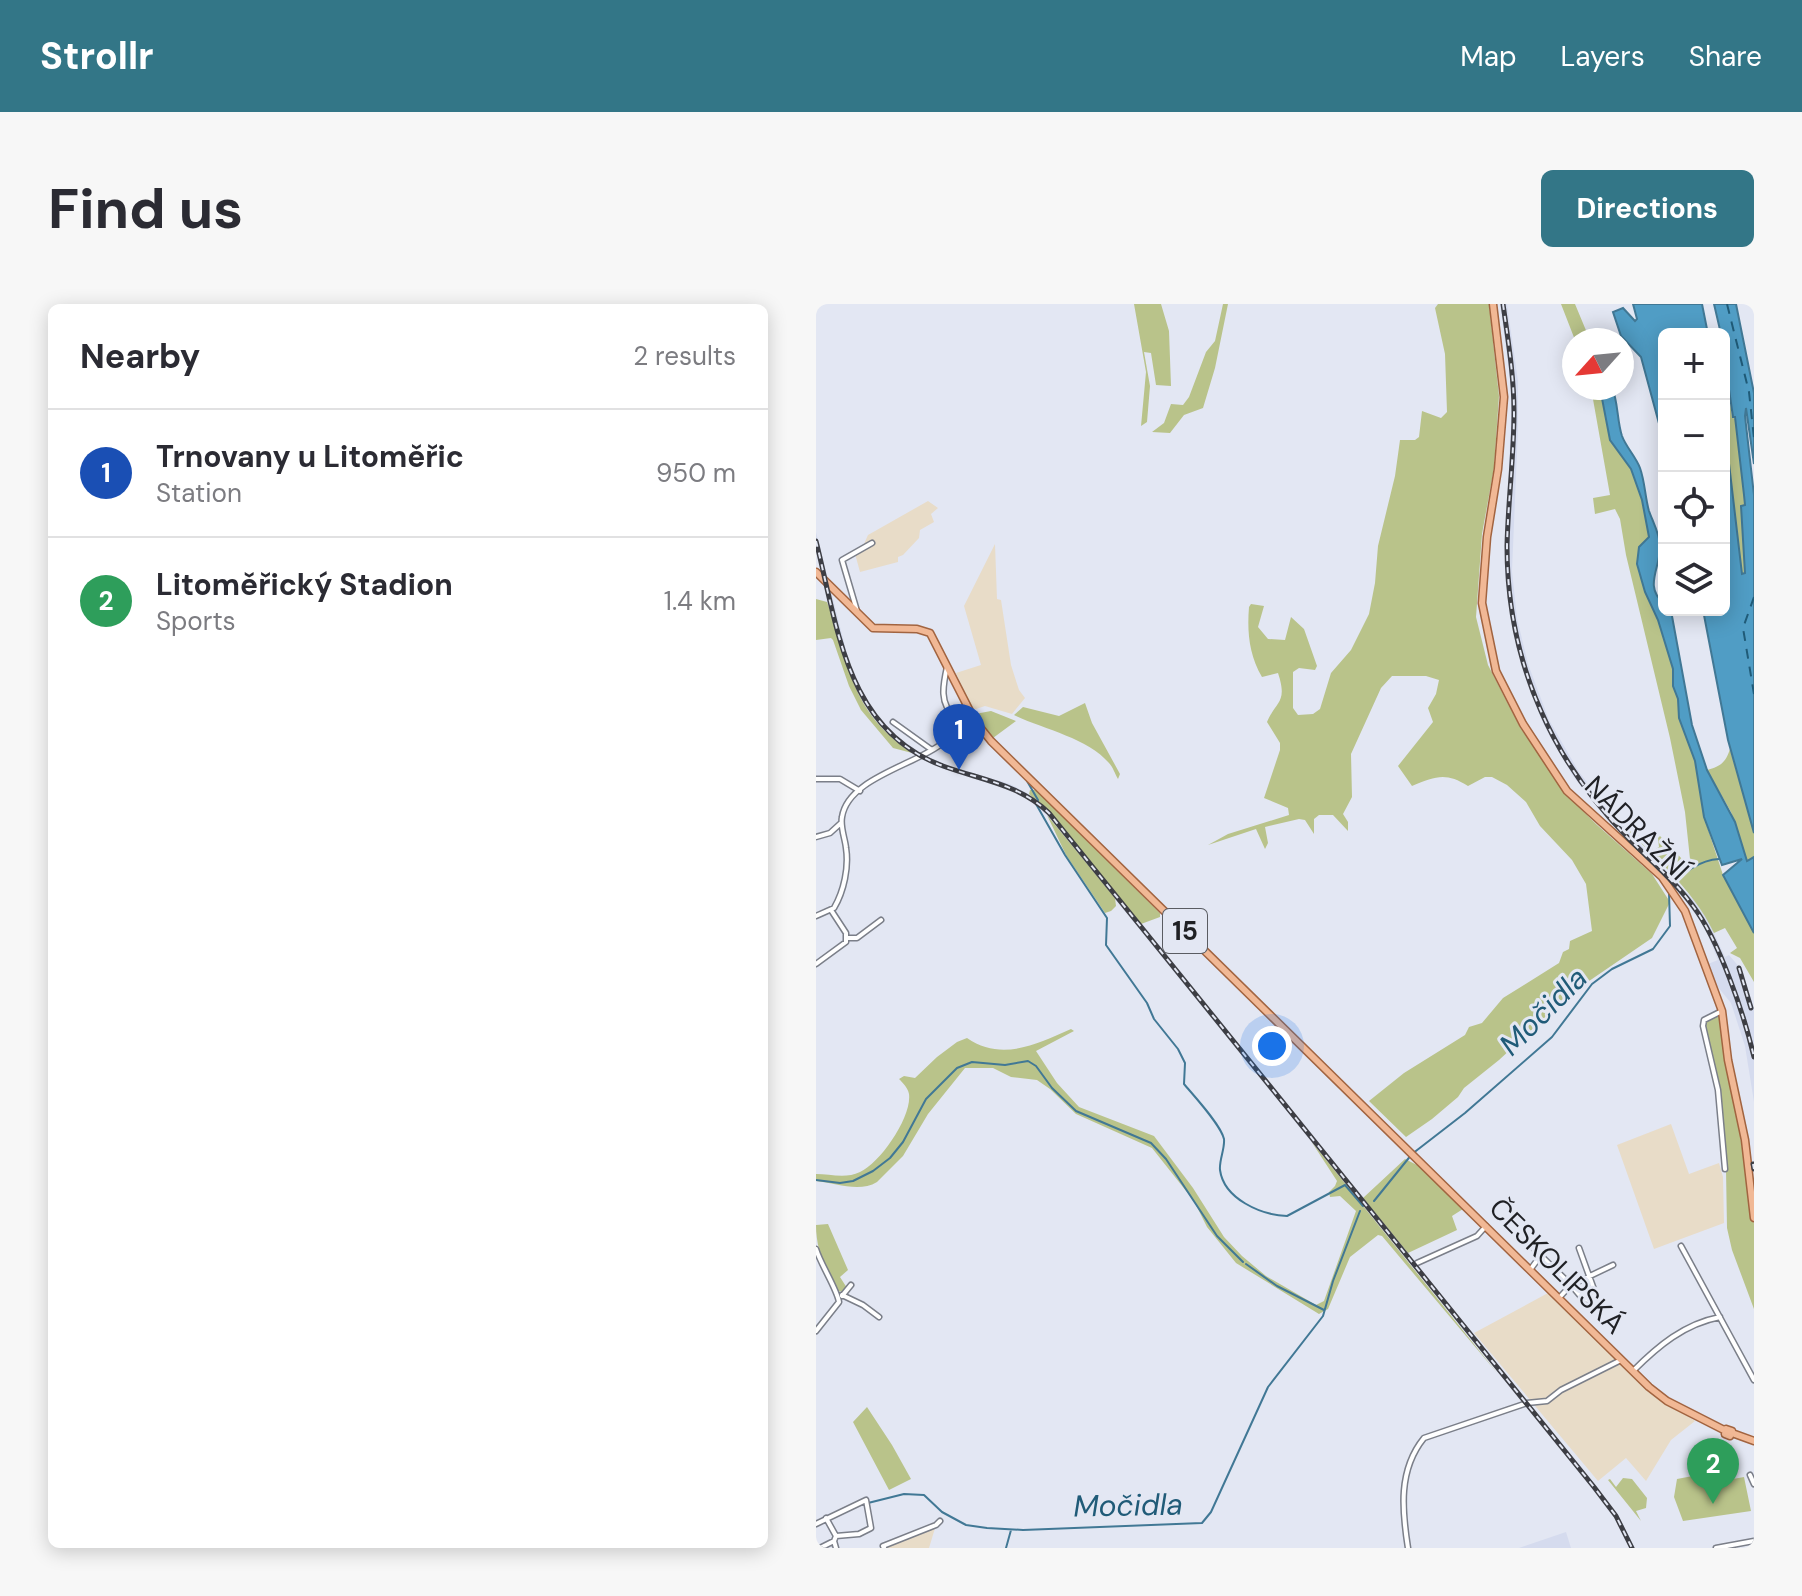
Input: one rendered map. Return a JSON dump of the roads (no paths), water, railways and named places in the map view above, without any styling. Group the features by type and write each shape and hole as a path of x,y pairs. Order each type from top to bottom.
{"main road":[{"name":"NÁDRAŽNÍ","path":"1493,304 1504,385 1498,469 1482,592 1485,630 1496,671 1523,724 1567,791 1670,886 1687,915 1722,1011 1728,1060 1745,1140 1754,1218"},
{"name":"15","path":"816,572 877,629 927,631 948,664 967,704"},
{"name":"ČESKOLIPSKÁ","path":"967,704 975,721 991,741 1621,1360 1661,1397 1728,1432 1754,1441"}],"street":[{"path":"857,613 842,560 872,543"},
{"path":"948,664 943,696 947,709 955,717"},
{"path":"816,837 830,833 841,822 846,806 880,774 932,750 948,737 955,717 967,704"},
{"path":"893,722 932,750"},
{"path":"816,779 840,779 860,791"},
{"path":"816,916 831,910 838,901 847,866 841,822"},
{"path":"831,910 847,938"},
{"path":"847,938 857,938 881,920"},
{"path":"816,964 844,946 847,938"},
{"path":"1722,1011 1704,1020 1703,1026 1716,1076 1725,1169"},
{"path":"1417,1263 1477,1236 1486,1226"},
{"path":"1681,1246 1754,1380"},
{"path":"1532,1247 1582,1298 1592,1299 1596,1295 1595,1288 1579,1248"},
{"path":"816,1249 839,1302"},
{"path":"1530,1270 1541,1255"},
{"path":"1559,1298 1569,1283 1613,1265"},
{"path":"816,1331 851,1285"},
{"path":"842,1295 879,1317"},
{"path":"1633,1371 1659,1346 1703,1320 1720,1317"},
{"path":"1408,1548 1404,1481 1407,1466 1424,1438 1504,1411 1547,1401 1561,1390 1621,1360"},
{"path":"1750,1475 1754,1484"},
{"path":"816,1524 866,1500 871,1528 859,1534 835,1538 820,1548"},
{"path":"826,1518 836,1548"},
{"path":"882,1547 940,1521"},
{"path":"1716,1548 1754,1541"}],"water":[{"path":"1633,304 1702,304 1707,328 1658,328 1658,420 1641,357 1634,350 1634,328 1618,328 1613,312 1623,308 1635,321"},
{"path":"1714,304 1736,304 1754,393 1754,464 1746,408 1745,416 1754,495 1754,833 1728,740 1704,616 1730,616 1730,472 1742,574 1745,573 1741,506 1745,505 1730,396 1730,328 1720,328"},
{"path":"1602,400 1615,400 1622,436 1642,473 1649,511 1658,533 1654,583 1658,616 1672,616 1692,725 1707,770 1735,822 1747,861 1754,857 1754,933 1723,875 1742,859 1722,865 1704,817 1695,761 1679,718 1673,669 1637,564 1639,547 1649,537 1642,500 1631,469 1610,440"}],"waterway":[{"path":"1027,781 1038,800 1036,804 1065,855 1107,918 1106,945 1147,1003 1154,1019 1178,1049 1185,1063 1184,1084 1222,1133 1224,1143 1220,1170 1228,1189 1245,1204 1277,1215 1287,1216 1345,1185 1363,1206"},
{"name":"Močidla","path":"1670,887 1692,868 1719,859"},
{"name":"Močidla","path":"1374,1201 1412,1154 1465,1113 1552,1037 1592,984 1612,969 1653,949 1670,926 1669,893"},
{"path":"816,1180 853,1181 890,1158 903,1142 926,1099 957,1068 972,1062 1005,1065 1028,1061 1076,1111 1151,1143 1166,1159 1217,1236 1243,1262"},
{"name":"Močidla","path":"868,1503 904,1494 924,1495 942,1512 966,1525 987,1528 1023,1530 1202,1523 1211,1512 1268,1387 1323,1316 1360,1211"},
{"path":"1246,1264 1277,1286 1324,1310"},
{"path":"1006,1548 1011,1530"}],"railway":[{"path":"1503,304 1514,412 1508,567 1515,630 1526,671 1549,729 1580,780 1616,826 1679,888 1703,920 1730,978 1754,1057"},
{"path":"816,541 831,608 851,673 866,702 885,728 911,750 943,766 1012,789 1049,813 1594,1487 1616,1516 1632,1548"},
{"path":"1739,968 1751,1008"},
{"path":"1753,1164 1754,1169"}],"place":[{"name":"Trnovany u Litoměřic","path":"959,770"},
{"name":"Litoměřický Stadion","path":"1713,1504"}]}
